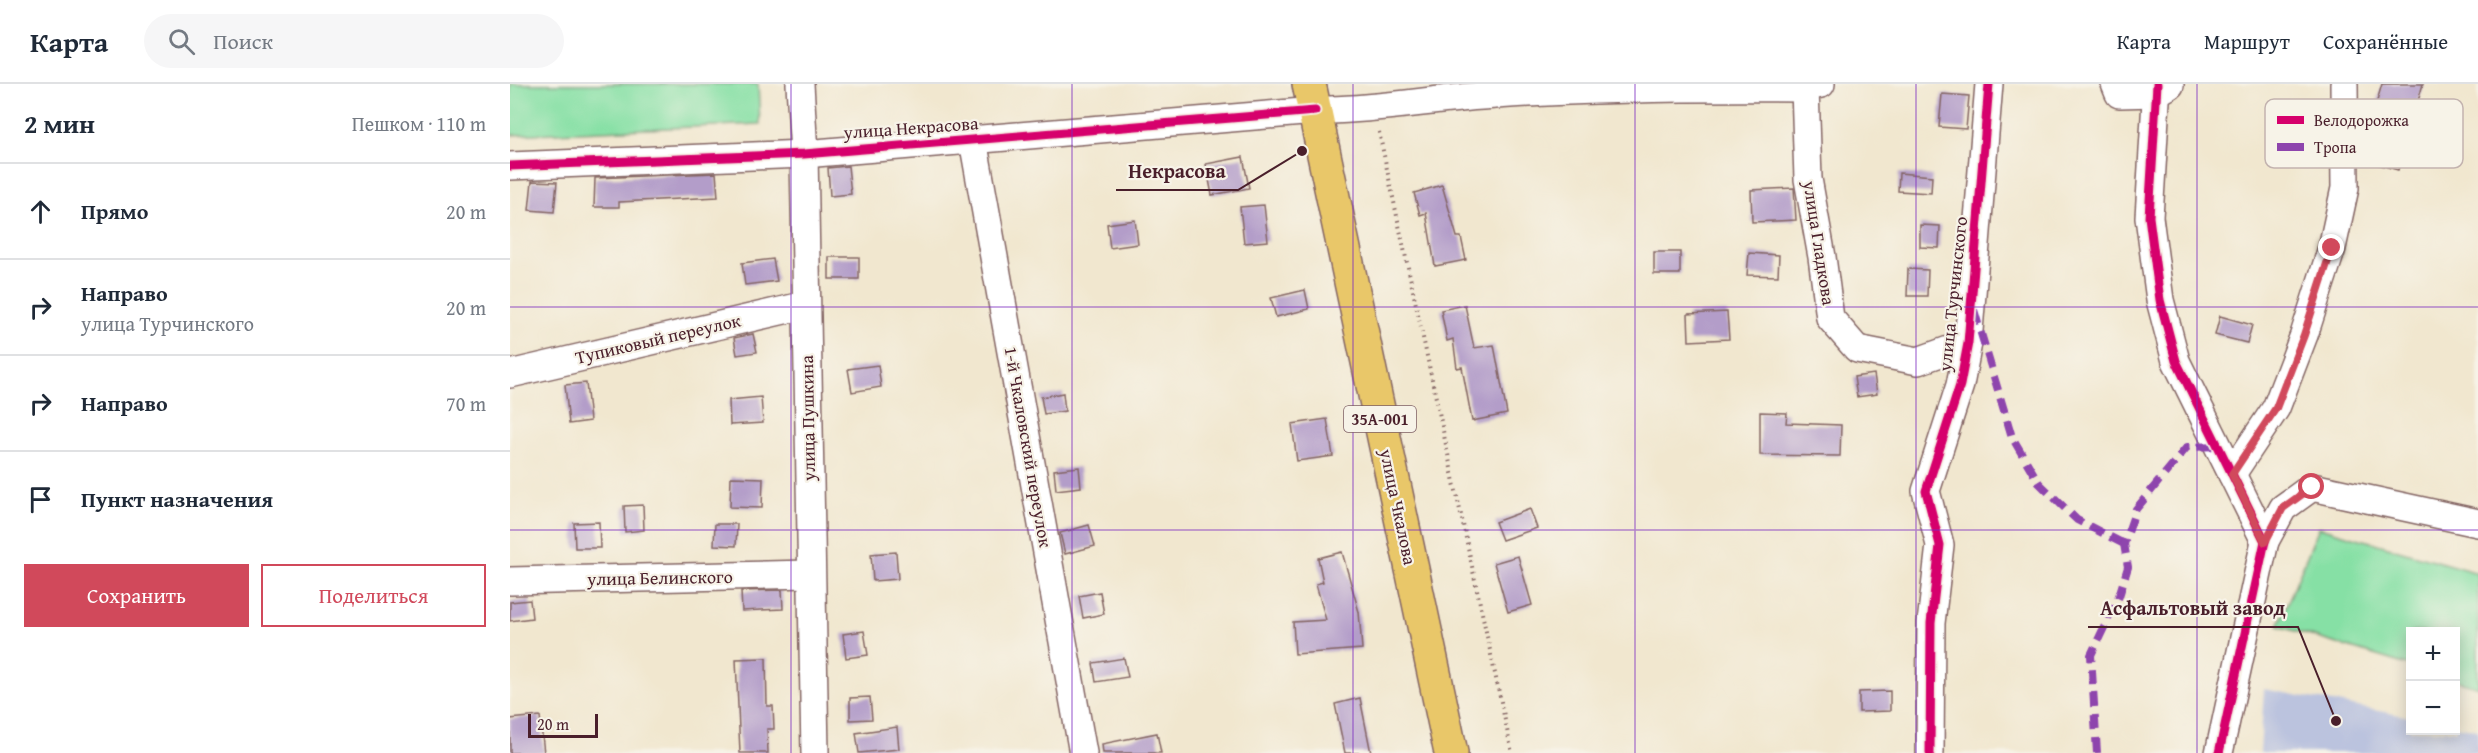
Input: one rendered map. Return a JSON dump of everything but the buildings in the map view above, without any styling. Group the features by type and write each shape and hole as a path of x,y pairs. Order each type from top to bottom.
{"main road":[{"name":"улица Чкалова","path":"1319,97 1451,753"},
{"name":"улица Чкалова","path":"1319,97 1465,753"}],"street":[{"name":"улица Пушкина","path":"800,84 804,154 815,753"},
{"name":"улица Турчинского","path":"1930,753 1931,623 1940,544 1926,491 1960,385 1968,343 1989,84"},
{"path":"2115,84 2119,94 2161,87 2149,217 2160,300 2176,361 2265,542"},
{"path":"2344,84 2344,99"},
{"name":"улица Некрасова","path":"510,166 804,154 973,140 1133,125 1319,97 1374,109 1493,95 1652,87 1811,85"},
{"name":"улица Гладкова","path":"1811,85 1808,179 1830,318 1857,349 1918,361 1968,343"},
{"name":"1-й Чкаловский переулок","path":"973,140 1083,753"},
{"path":"2232,474 2276,408 2304,335 2332,248 2345,188 2345,168"},
{"name":"Тупиковый переулок","path":"510,374 806,305"},
{"path":"2219,753 2265,542 2283,508 2312,487 2478,523"},
{"name":"улица Белинского","path":"510,581 810,574"}],"path":[{"path":"1374,109 1512,753"}],"shaded area":[{"path":"2264,689 2406,716 2406,735 2460,735 2460,727 2478,730 2478,753 2260,753"}],"green space":[{"path":"510,84 758,84 760,124 510,135"},
{"path":"2319,527 2478,573 2478,687 2460,681 2460,627 2406,627 2406,665 2278,626"}],"marked path":[{"path":"1974,310 2012,437 2039,483 2077,520 2124,544"},
{"path":"2097,753 2091,655 2119,596 2128,567 2124,544 2136,509 2187,447 2217,446"}],"cycle path":[{"path":"1930,753 1931,623 1940,545 1926,491 1960,385 1968,343 1989,84"},
{"path":"2157,84 2149,217 2160,300 2176,361 2265,541 2219,753"},
{"path":"510,166 804,154 1315,111"}],"place":[{"name":"Некрасова","path":"1302,151"},
{"name":"Асфальтовый завод","path":"2336,721"}],"route":[{"path":"2312,487 2283,508 2265,542 2232,474 2276,408 2304,335 2332,248"}]}
